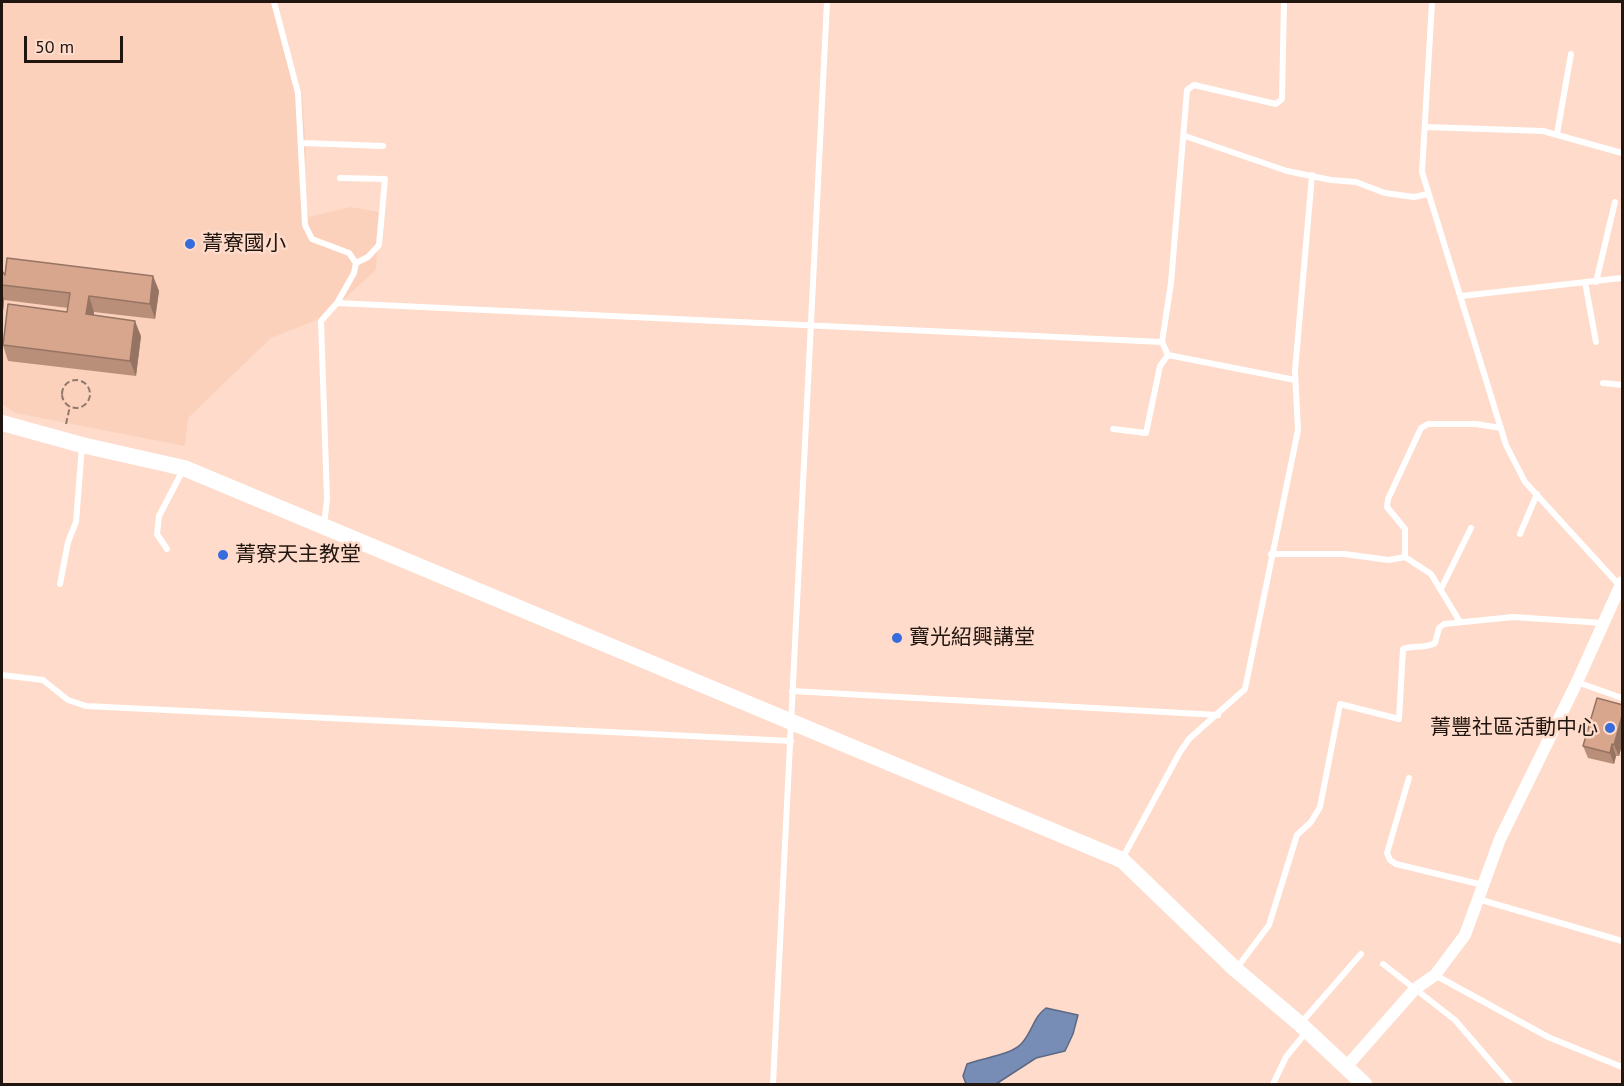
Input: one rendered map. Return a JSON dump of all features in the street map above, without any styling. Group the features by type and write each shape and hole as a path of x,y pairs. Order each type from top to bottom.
{"street":[{"path":"2,423 64,438 82,445 184,468 1122,860 1235,969 1304,1027 1364,1084"},
{"path":"1346,1068 1415,989 1435,975 1465,935 1500,839 1605,624 1622,584"}],"lane":[{"path":"274,2 298,93 303,143 305,225 308,235 312,239 349,253 356,263"},
{"path":"772,1084 813,325 827,2"},
{"path":"1168,355 1162,342 1185,136 1187,90 1194,86 1276,104 1282,99 1284,2"},
{"path":"1432,2 1422,172 1501,428 1516,467 1525,482 1622,584"},
{"path":"1557,134 1571,54"},
{"path":"1426,127 1543,131 1623,153"},
{"path":"1185,136 1287,171 1331,180 1356,182 1385,193 1414,197 1428,194"},
{"path":"303,143 383,146"},
{"path":"1122,860 1189,739 1245,689 1298,430 1295,380 1312,175"},
{"path":"324,526 327,499 321,321 337,303 356,263 368,257 379,245 385,179 340,178"},
{"path":"1596,282 1615,202"},
{"path":"1461,296 1623,278"},
{"path":"1585,282 1596,342"},
{"path":"337,303 1162,342"},
{"path":"1168,355 1295,380"},
{"path":"1113,429 1146,433 1160,366 1168,355"},
{"path":"1603,383 1623,385"},
{"path":"1405,557 1405,529 1387,507 1388,499 1421,428 1428,424 1476,424 1501,428"},
{"path":"60,584 68,542 76,522 82,445"},
{"path":"167,549 157,534 159,516 184,468"},
{"path":"1520,534 1537,494"},
{"path":"1441,589 1471,528"},
{"path":"1271,554 1344,554 1389,560 1405,557 1431,574 1460,622"},
{"path":"1235,969 1269,925 1297,835 1311,822 1320,807 1327,785 1340,704 1399,719 1403,649 1412,646 1429,647 1435,643 1439,628 1460,622 1513,617 1605,624"},
{"path":"2,675 43,680 68,700 86,706 790,741"},
{"path":"1577,682 1623,698"},
{"path":"792,691 932,701 1218,715"},
{"path":"1409,778 1388,853 1390,861 1483,885"},
{"path":"1478,899 1623,941"},
{"path":"1273,1084 1304,1027 1361,954"},
{"path":"1383,964 1455,1020 1510,1084"},
{"path":"1435,975 1548,1037 1623,1067"}],"path":[{"path":"64,438 70,406 62,396 64,387 75,380 84,383 90,390 87,404 78,408 70,406"}],"shaded area":[{"name":"菁寮國小","path":"2,2 271,2 302,95 306,152 301,194 309,217 350,207 379,212 376,270 324,317 271,338 188,418 185,446 15,413 2,404"}],"water":[{"path":"1046,1008 1078,1015 1065,1051 1036,1058 996,1084 966,1084 963,1076 967,1064 1017,1047"}],"building":[{"path":"7,258 153,276 150,304 89,296 86,314 135,321 130,361 3,345 8,304 67,312 70,293 2,285 2,271 5,275"},
{"path":"1597,698 1623,705 1623,712 1610,753 1583,746"}],"place":[{"name":"菁寮國小","path":"190,244"},
{"name":"菁寮天主教堂","path":"223,555"},
{"name":"寶光紹興講堂","path":"897,638"},
{"name":"菁豐社區活動中心","path":"1610,728"}]}
